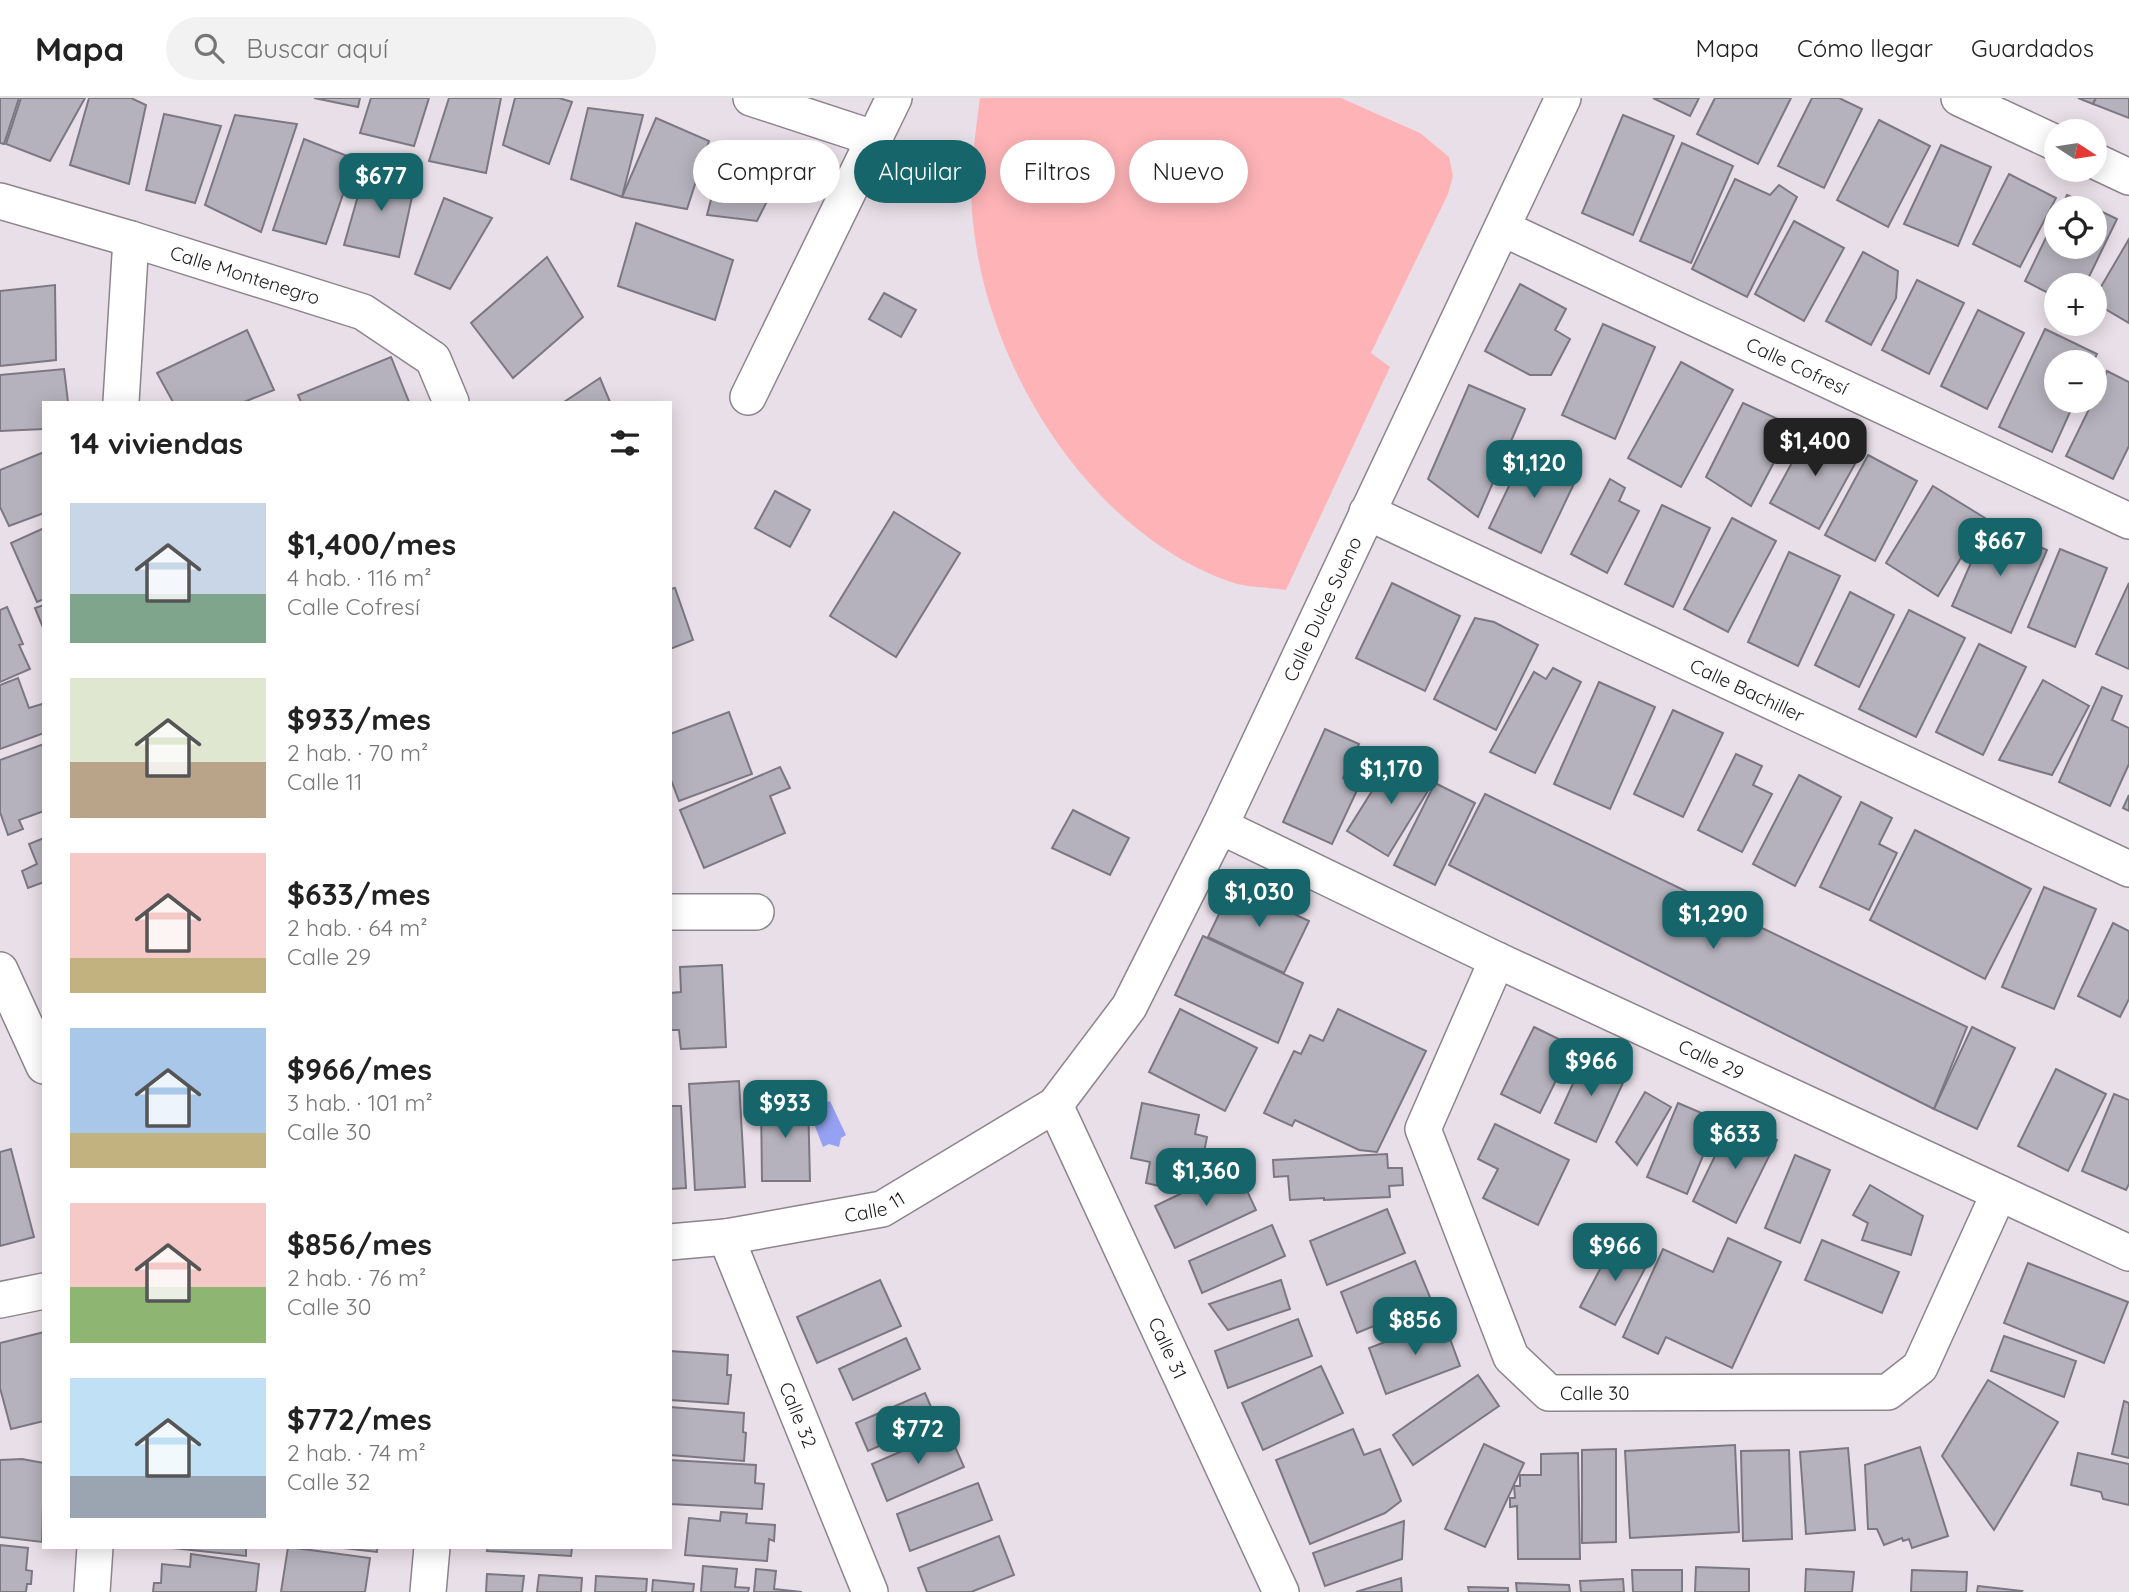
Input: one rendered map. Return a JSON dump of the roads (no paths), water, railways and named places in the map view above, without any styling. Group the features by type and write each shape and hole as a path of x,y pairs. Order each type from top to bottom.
{"street":[{"path":"751,98 873,138"},
{"path":"748,397 894,98"},
{"name":"Calle Dulce Sueno","path":"1055,1105 1129,1007 1220,825 1563,98"},
{"path":"1959,98 2044,137"},
{"path":"2107,167 2129,177"},
{"name":"Calle Montenegro","path":"0,201 363,312 433,359 451,401"},
{"name":"Calle Cofresí","path":"1502,228 2129,521"},
{"path":"121,401 131,239"},
{"name":"Calle Bachiller","path":"1367,512 2129,869"},
{"name":"Calle 29","path":"1220,825 1497,960 2129,1253"},
{"path":"672,912 756,912"},
{"name":"Calle 30","path":"1497,960 1423,1129 1511,1357 1549,1393 1888,1392 1920,1367 1998,1193"},
{"path":"0,970 42,1062"},
{"name":"Calle 11","path":"672,1241 726,1237 881,1209 1055,1105"},
{"name":"Calle 31","path":"1055,1105 1281,1592"},
{"name":"Calle 32","path":"726,1237 870,1592"},
{"path":"0,1300 42,1290"},
{"path":"92,1592 95,1549"},
{"path":"428,1592 432,1549"}],"water":[{"path":"817,1101 830,1101 846,1135 841,1138 839,1147 829,1144 823,1147 809,1111 813,1110"}]}
